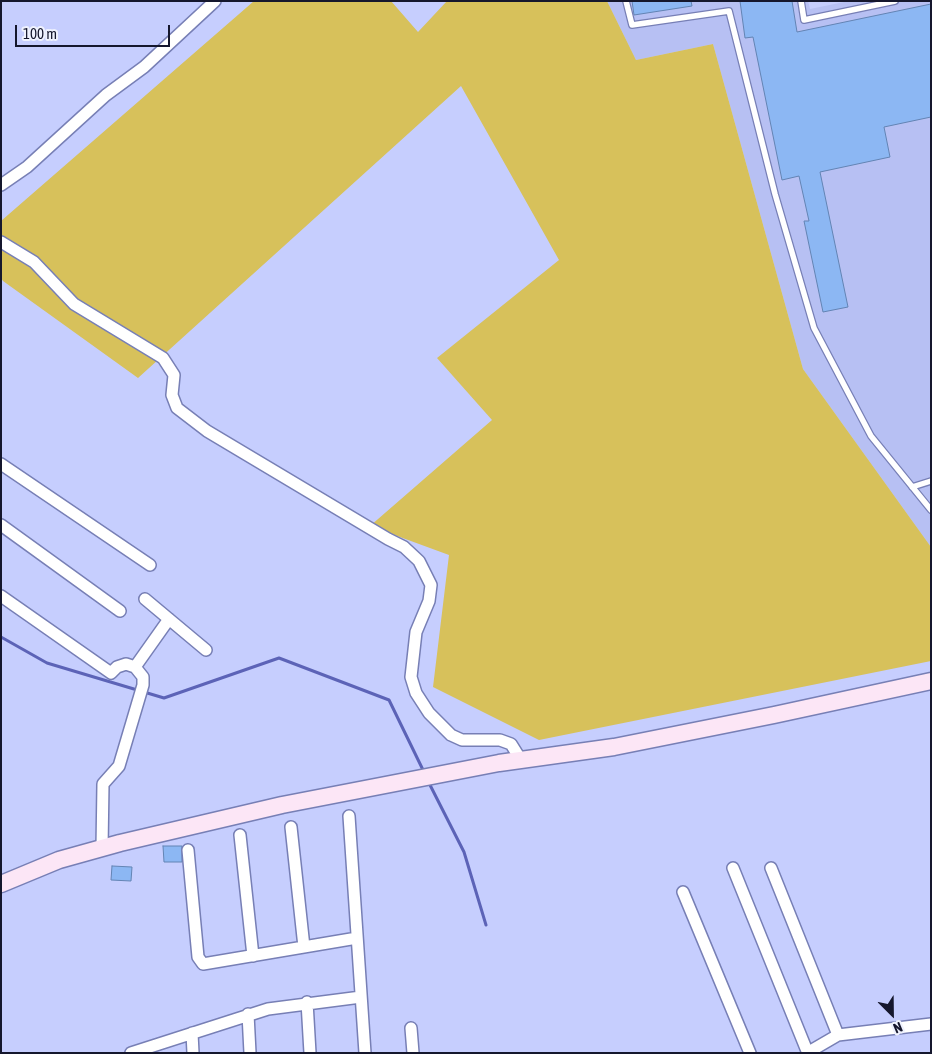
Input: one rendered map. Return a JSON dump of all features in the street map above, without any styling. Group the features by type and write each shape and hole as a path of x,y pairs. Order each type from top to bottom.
{"street":[{"path":"1,184 26,167 106,95 144,67 215,1"},
{"path":"1,242 34,262 74,304 163,358 174,375 172,394 177,408 215,436 404,547 419,561 430,585 429,601 416,632 411,677 416,694 429,712 451,735 462,740 500,740 511,744 521,760"},
{"path":"1,464 150,565"},
{"path":"1,525 120,611"},
{"path":"1,596 111,673 122,665 135,666 143,677 143,685 119,766 103,784 102,848"},
{"path":"145,599 206,650"},
{"path":"135,666 169,619"},
{"path":"1,884 59,860 282,805 521,760 623,745 931,681"},
{"path":"349,816 365,1053"},
{"path":"291,827 304,947"},
{"path":"240,835 253,956"},
{"path":"188,850 199,960 203,964 357,938"},
{"path":"733,868 807,1052 838,1035 931,1024"},
{"path":"771,868 838,1035"},
{"path":"684,892 750,1053"},
{"path":"136,1052 248,1014 307,1002 361,997"},
{"path":"307,1002 310,1053"},
{"path":"248,1014 250,1053"},
{"path":"411,1028 413,1053"},
{"path":"192,1033 193,1053"}],"lane":[{"path":"626,1 632,25 729,11 775,194 814,328 871,436 931,510"},
{"path":"801,1 804,20 895,1"},
{"path":"912,487 931,481"}],"shaded area":[{"path":"254,1 391,1 418,32 447,1 607,1 636,60 713,44 803,369 931,547 931,661 539,740 433,687 449,555 370,526 492,420 437,358 559,260 461,86 138,378 3,281 1,278 1,221"},
{"path":"607,1 808,1 810,9 849,1 931,1 931,547 803,369 713,44 636,60"}],"building":[{"path":"632,1 691,1 692,6 634,15"},
{"path":"740,1 792,1 797,32 931,4 931,117 884,127 890,157 820,172 848,307 823,312 804,221 809,221 799,176 782,180 753,37 745,38"},
{"path":"163,846 182,846 182,862 164,862"},
{"path":"112,866 132,867 131,881 111,880"}],"waterway":[{"path":"1,637 47,663 164,698 279,658 389,700 424,772"},
{"path":"429,783 464,852 486,925"}]}
